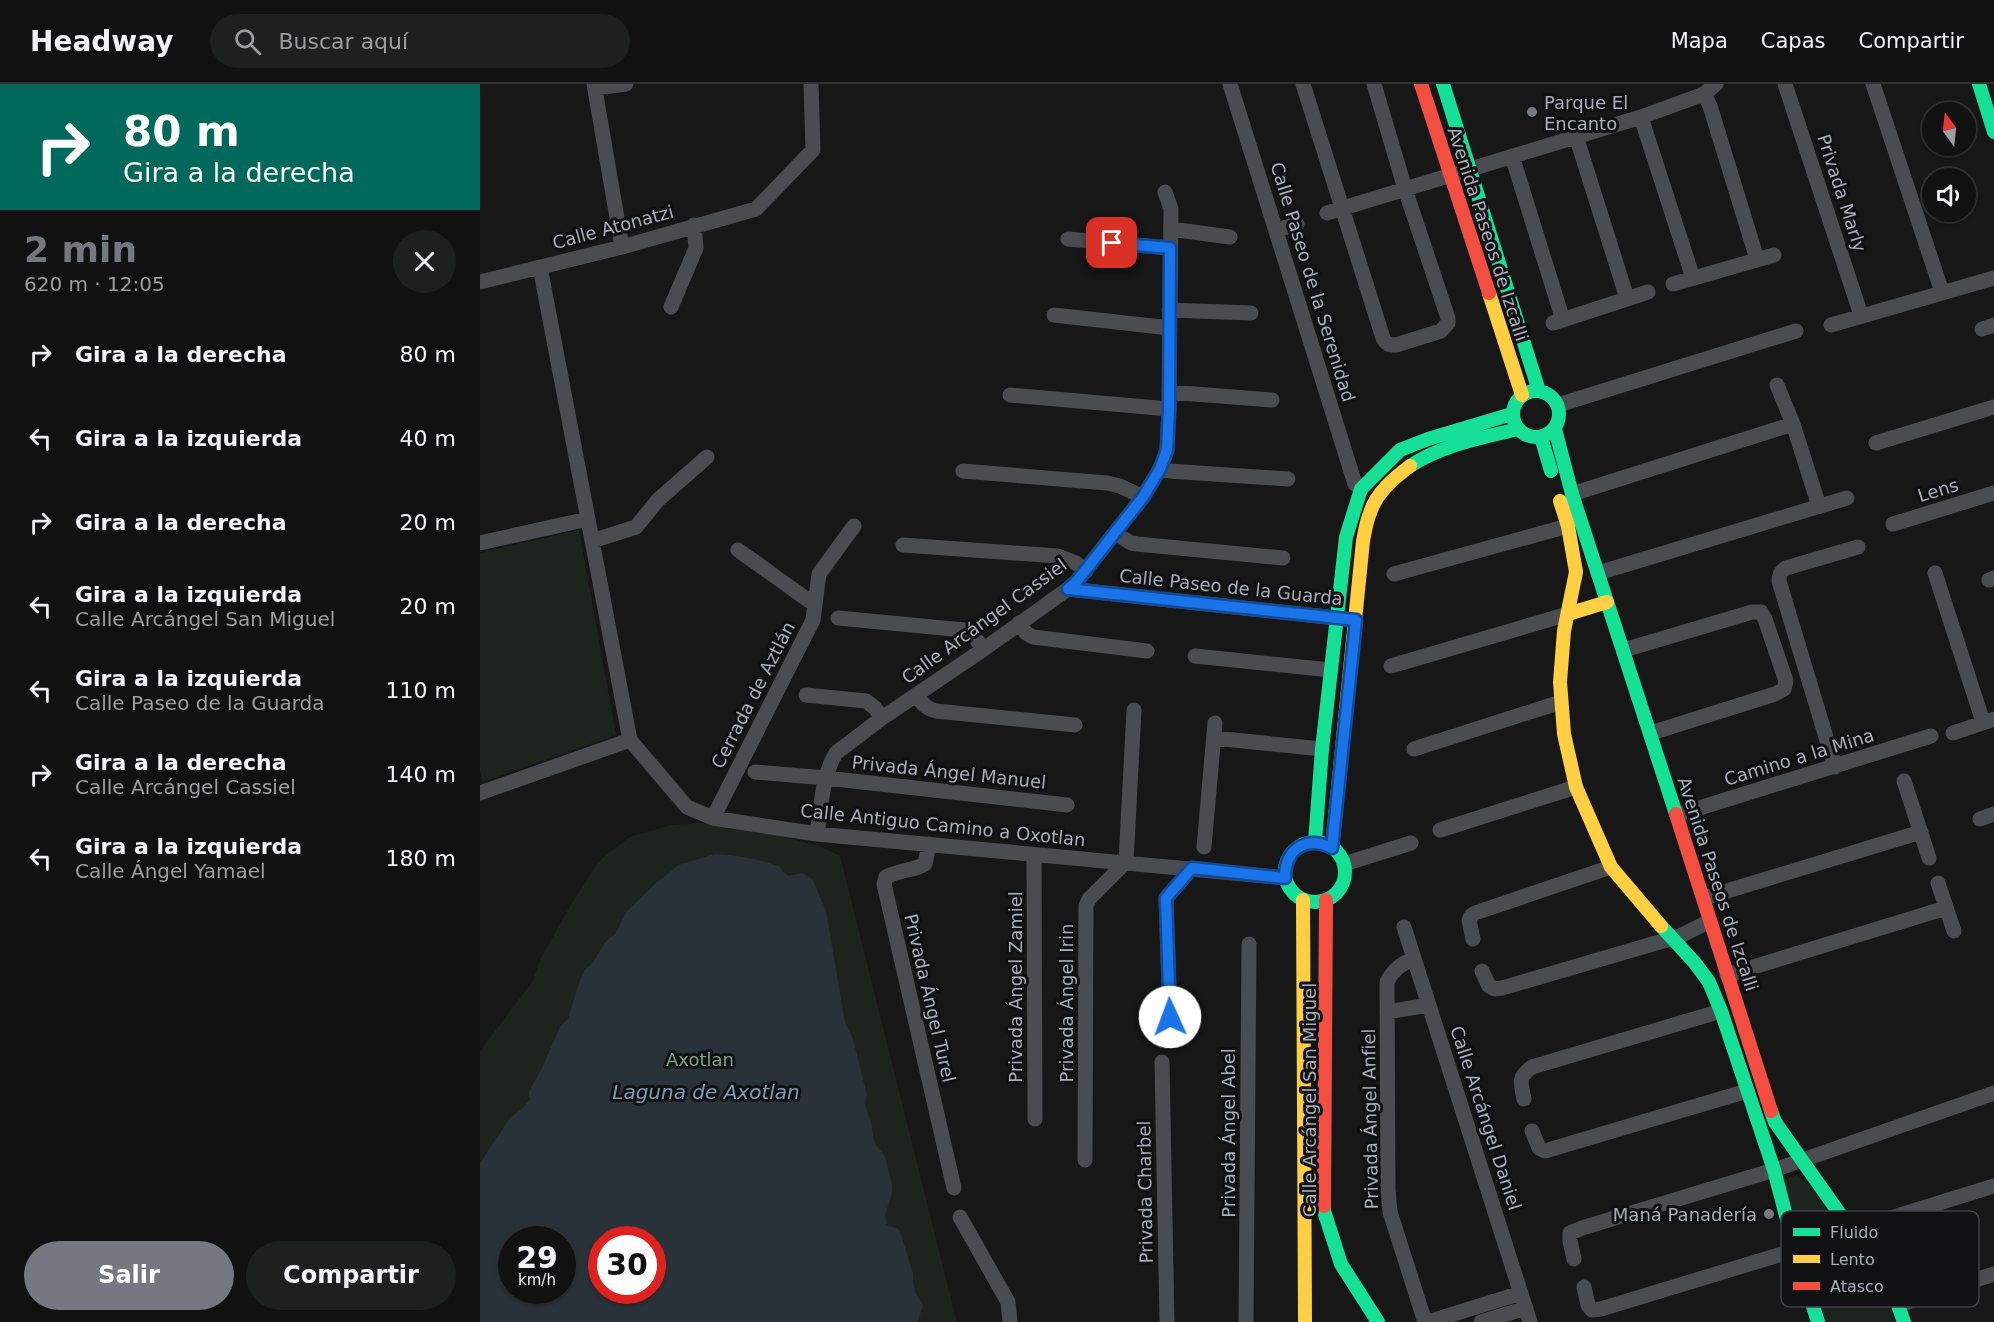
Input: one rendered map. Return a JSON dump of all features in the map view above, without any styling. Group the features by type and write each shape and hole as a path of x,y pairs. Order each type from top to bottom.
{"street":[{"path":"622,247 594,86 626,84"},
{"name":"Calle Atonatzi","path":"480,282 622,247 756,209 813,150 811,84"},
{"name":"Calle Paseo de la Serenidad","path":"1230,84 1355,484 1361,489"},
{"path":"1303,84 1334,211 1383,338 1386,343 1396,345 1441,331 1448,323 1374,84"},
{"name":"Avenida Paseos de Izcalli","path":"1421,84 1522,395"},
{"name":"Avenida Paseos de Izcalli","path":"1443,84 1539,390"},
{"path":"1334,211 1641,117 1704,94 1716,84"},
{"name":"Privada Marly","path":"1785,84 1861,315"},
{"path":"1873,84 1942,292"},
{"path":"1979,84 1994,132"},
{"path":"1704,94 1710,106 1757,259"},
{"path":"1641,117 1693,278"},
{"path":"1576,136 1628,298"},
{"path":"1512,156 1558,322 1648,291"},
{"name":"Calle Arcángel Cassiel","path":"817,834 826,778 831,760 836,753 882,717 984,649 1068,589 1086,570 1143,497 1160,469 1167,450 1169,409 1171,209 1164,192"},
{"path":"1277,230 1297,224"},
{"path":"671,307 696,248 694,225"},
{"path":"1171,229 1230,237"},
{"path":"1068,239 1170,248"},
{"path":"1673,284 1774,255"},
{"path":"480,793 630,740 540,267"},
{"path":"1831,325 1994,278"},
{"path":"1169,310 1251,314"},
{"path":"1054,315 1170,328"},
{"path":"1558,405 1796,331"},
{"path":"1777,385 1793,424 1819,506"},
{"path":"1539,390 1554,398 1560,416 1555,429 1549,434 1541,437 1528,436 1518,429 1512,414 1515,403 1522,395 1539,390"},
{"path":"1169,392 1272,400"},
{"path":"1010,395 1169,409"},
{"path":"1876,444 1994,407"},
{"path":"1315,842 1322,749 1346,537 1361,489 1400,450 1428,439 1512,414"},
{"path":"1572,494 1793,424"},
{"path":"1332,848 1363,541 1371,510 1389,483 1409,465 1430,454 1518,429"},
{"name":"Avenida Paseos de Izcalli","path":"1555,429 1572,494 1775,1122 1838,1211"},
{"name":"Avenida Paseos de Izcalli","path":"1541,437 1568,526 1576,572 1568,614 1560,682 1570,764 1576,787 1611,867 1709,982 1721,1011 1774,1170 1785,1211"},
{"path":"592,541 636,527 658,500 707,457"},
{"path":"1160,469 1288,479"},
{"path":"963,471 1107,483 1120,486 1143,497"},
{"name":"Lens","path":"1893,524 1994,493"},
{"path":"1598,573 1848,498"},
{"path":"480,543 588,519"},
{"name":"Cerrada de Aztlán","path":"713,818 813,620 819,574 854,526"},
{"path":"1394,574 1568,526"},
{"path":"1115,533 1137,544 1283,558"},
{"path":"903,545 1058,556 1086,570"},
{"path":"1835,767 1779,575 1786,568 1858,547"},
{"path":"738,550 815,605"},
{"path":"1935,573 1988,721 1953,733"},
{"name":"Calle Paseo de la Guarda","path":"1068,589 1356,620"},
{"path":"1391,666 1607,602"},
{"path":"1624,650 1752,612 1761,612 1766,619 1786,681 1784,689 1651,733"},
{"path":"838,618 964,630 971,633 984,649"},
{"path":"1019,624 1026,633 1033,637 1147,651"},
{"path":"1195,656 1331,670"},
{"path":"806,695 866,701 882,717"},
{"path":"916,695 924,706 936,711 1075,725"},
{"path":"1414,749 1561,702"},
{"path":"1126,862 1134,710"},
{"path":"1204,847 1215,731 1322,749"},
{"name":"Camino a la Mina","path":"1677,815 1931,736"},
{"name":"Calle Antiguo Camino a Oxotlan","path":"630,740 687,807 713,818 817,834 1285,878"},
{"name":"Privada Ángel Manuel","path":"755,772 1067,805"},
{"path":"1904,781 1929,858"},
{"path":"1440,830 1576,787"},
{"path":"1704,898 1921,832"},
{"path":"1315,842 1332,848 1342,858 1344,882 1334,896 1326,900 1314,902 1303,900 1291,891 1285,878 1285,868 1289,858 1295,849 1305,844 1315,842"},
{"path":"1344,864 1411,843"},
{"name":"Privada Ángel Turel","path":"929,844 925,864 893,873 886,877 884,884 954,1188"},
{"name":"Privada Ángel Zamiel","path":"1034,855 1035,1119"},
{"name":"Privada Ángel Irin","path":"1085,1160 1086,906 1089,899 1126,862"},
{"path":"1473,939 1469,920 1471,916 1611,867"},
{"path":"1170,1017 1166,898 1192,868"},
{"path":"1938,883 1954,932"},
{"name":"Calle Arcángel San Miguel","path":"1303,900 1305,1322"},
{"name":"Calle Arcángel San Miguel","path":"1326,900 1324,1211 1341,1264 1377,1322"},
{"path":"1727,975 1946,908"},
{"path":"1482,971 1489,986 1495,989 1688,933 1710,921"},
{"name":"Calle Arcángel Daniel","path":"1404,927 1526,1308"},
{"name":"Privada Ángel Abel","path":"1246,1322 1249,944"},
{"name":"Privada Ángel Anfiel","path":"1413,959 1401,964 1391,973 1387,982 1390,1212 1427,1322"},
{"path":"1387,1012 1429,1005"},
{"path":"1524,1099 1520,1080 1524,1072 1532,1067 1721,1011"},
{"name":"Privada Charbel","path":"1162,1062 1167,1322"},
{"path":"1532,1131 1539,1148 1545,1151 1747,1091"},
{"path":"1574,1259 1570,1233 1582,1228 1774,1170 1994,1093"},
{"path":"1913,1211 1994,1186"},
{"path":"960,1216 1008,1302 1010,1322"},
{"path":"1584,1287 1588,1305 1592,1310 1612,1306 1781,1254"},
{"path":"1305,1274 1311,1264 1320,1259 1331,1259 1341,1264"},
{"path":"1979,1279 1994,1274"},
{"name":"Avenida Paseos de Izcalli","path":"1813,1307 1818,1322"},
{"name":"Avenida Paseos de Izcalli","path":"1899,1307 1904,1322"},
{"path":"1427,1322 1526,1308"},
{"path":"1481,1322 1526,1308"}],"green space":[{"path":"579,530 616,735 482,782 480,770 480,553"},
{"name":"Laguna de Axotlan","path":"730,821 771,826 792,839 819,846 840,856 957,1322 480,1322 480,1051 532,982 541,958 597,864 630,837 671,825"},
{"path":"1797,1175 1823,1196 1833,1211 1792,1211 1783,1180"},
{"path":"1820,1307 1890,1307 1898,1322 1824,1322"}],"water":[{"name":"Laguna de Axotlan","path":"715,854 756,860 780,867 789,876 802,873 813,880 826,911 845,1023 853,1039 867,1095 866,1106 872,1124 873,1139 885,1157 891,1180 892,1194 886,1214 887,1225 898,1229 901,1234 913,1274 915,1292 923,1306 917,1322 480,1322 480,1163 510,1118 530,1099 529,1092 560,1027 568,1019 585,969 591,965 607,940 615,934 627,911 679,865"}],"traffic: fast":[{"path":"1443,84 1539,391"},
{"path":"1979,84 1994,132"},
{"path":"1536,391 1545,392 1553,397 1558,405 1559,414 1558,423 1553,431 1545,436 1536,437 1527,436 1519,431 1514,423 1513,414 1514,405 1519,397 1527,392 1536,391"},
{"path":"1315,842 1322,749 1346,537 1361,489 1400,450 1428,439 1512,414"},
{"path":"1410,466 1448,447 1518,429"},
{"path":"1555,429 1572,494 1676,814"},
{"path":"1541,437 1551,471"},
{"path":"1315,842 1332,847 1340,855 1345,872 1340,889 1332,897 1315,902 1298,897 1290,889 1285,872 1290,855 1298,847 1315,842"},
{"path":"1661,926 1709,982 1721,1011 1774,1170 1785,1211"},
{"path":"1771,1111 1775,1122 1838,1211"},
{"path":"1324,1206 1341,1264 1378,1322"},
{"path":"1813,1307 1818,1322"},
{"path":"1899,1307 1904,1322"}],"traffic: slow":[{"path":"1489,293 1522,395"},
{"path":"1332,848 1363,541 1369,516 1381,493 1410,466"},
{"path":"1560,501 1568,526 1576,572 1564,631 1560,682 1564,734 1576,787 1611,867 1661,926"},
{"path":"1568,614 1607,602"},
{"path":"1303,900 1305,1322"}],"traffic: jam":[{"path":"1421,84 1489,293"},
{"path":"1676,814 1771,1111"},
{"path":"1324,1206 1326,900"}],"place":[{"name":"Parque El Encanto","path":"1532,112"},
{"name":"Maná Panadería","path":"1769,1214"}],"route":[{"path":"1112,243 1170,248 1167,450 1160,469 1143,497 1077,581 1068,589 1356,620 1332,848 1315,842 1295,849 1285,868 1285,878 1192,868 1166,898 1170,1017"}],"park label":[{"name":"Axotlan","path":"700,1059"}]}
